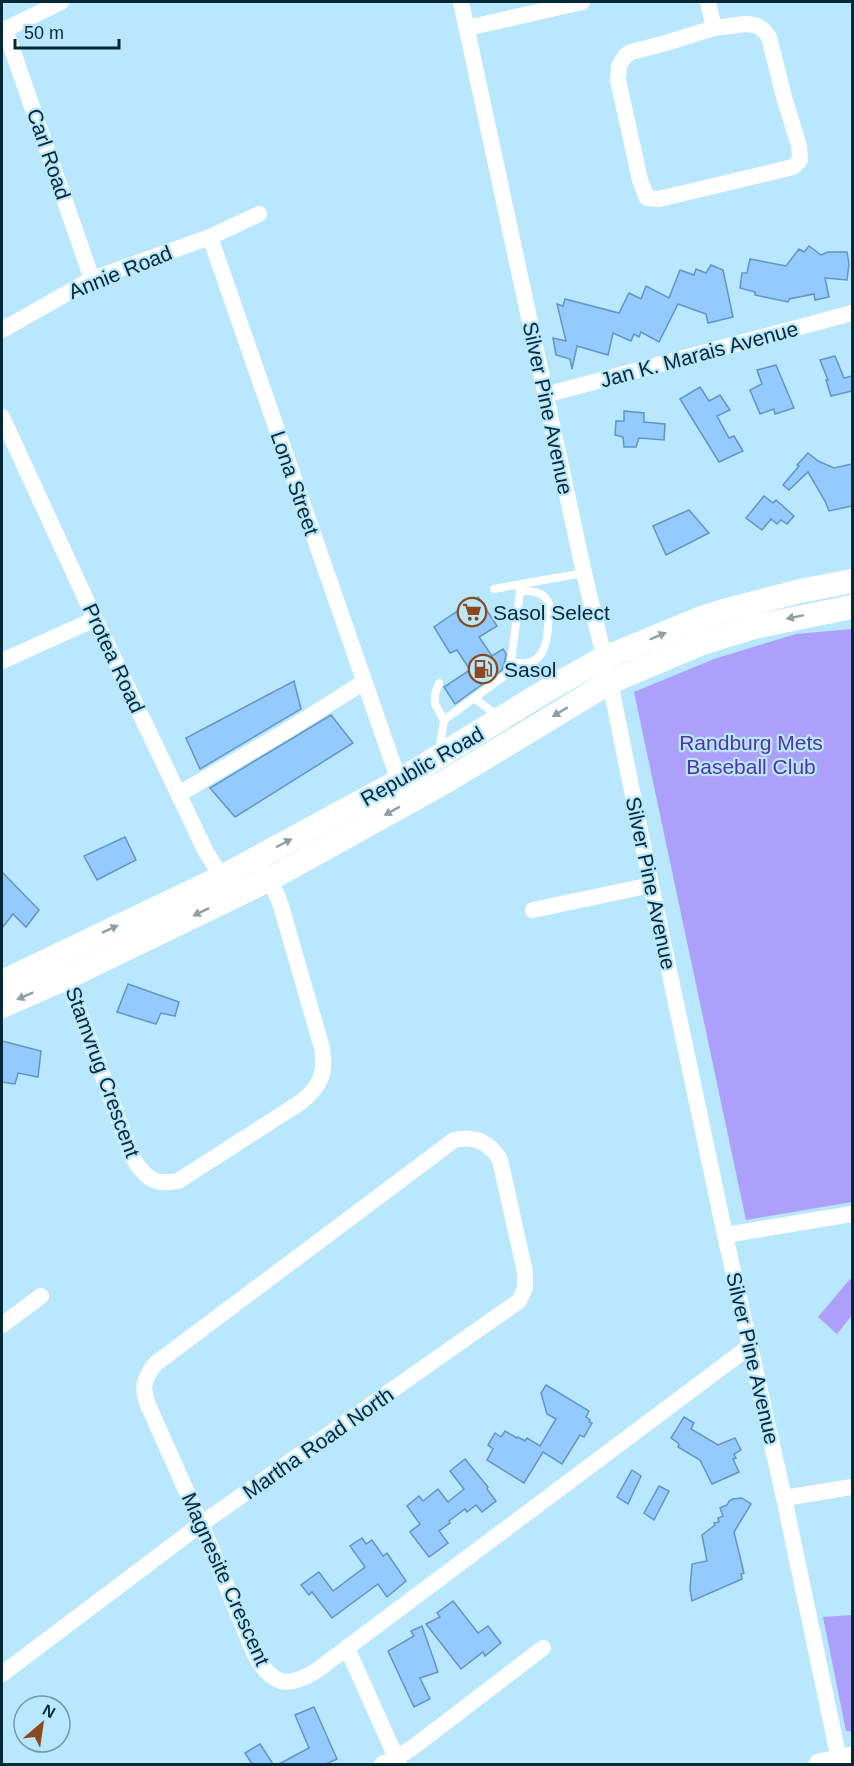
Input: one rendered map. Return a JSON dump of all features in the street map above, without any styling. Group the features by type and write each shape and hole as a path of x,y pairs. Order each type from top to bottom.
{"main road":[{"name":"Republic Road","path":"2,1006 68,977 226,887 256,858 399,781 552,687 604,658 718,613 800,591 852,581"},
{"name":"Republic Road","path":"2,982 57,954 226,887 268,880 443,783 610,682 702,643 754,627 852,607"}],"street":[{"path":"3,30 61,2"},
{"name":"Silver Pine Avenue","path":"461,2 584,573 610,682 651,885 725,1235 784,1498 838,1761"},
{"path":"467,28 582,2"},
{"path":"708,2 714,28"},
{"path":"753,24 764,29 769,37 800,146 800,160 792,167 659,199 647,198 640,180 618,80 619,66 625,56 631,52 714,28 753,24"},
{"name":"Carl Road","path":"3,30 92,279"},
{"path":"210,237 259,214"},
{"name":"Annie Road","path":"2,330 92,279 210,237"},
{"name":"Lona Street","path":"210,237 399,781"},
{"name":"Jan K. Marais Avenue","path":"545,395 852,313"},
{"name":"Protea Road","path":"2,417 178,794 226,887"},
{"path":"2,661 95,619"},
{"path":"178,794 288,730 364,682"},
{"name":"Stamvrug Crescent","path":"57,954 68,977 132,1157 142,1172 158,1183 167,1184 178,1181 301,1102 318,1085 323,1072 322,1048 285,917 277,895 256,858"},
{"path":"533,910 651,885"},
{"name":"Magnesite Crescent","path":"500,1160 491,1148 478,1140 462,1138 454,1140 154,1364 144,1383 144,1394 255,1655 272,1677 281,1682 291,1683 303,1679 750,1346"},
{"name":"Martha Road North","path":"2,1674 201,1524 519,1301 525,1288 525,1272 500,1160"},
{"path":"725,1235 852,1214"},
{"path":"2,1325 41,1296"},
{"path":"784,1498 852,1487"},
{"path":"347,1648 392,1762 543,1648"}],"lane":[{"path":"494,589 520,587 584,573"},
{"path":"511,663 534,661 540,655 546,642 548,600 540,593 520,587"},
{"path":"444,720 507,674 511,663 520,587"},
{"path":"438,683 435,704 444,720 438,758"},
{"path":"474,698 502,719"}],"green space":[{"name":"Randburg Mets Baseball Club","path":"852,629 852,1202 746,1220 634,692 714,659 796,634"},
{"path":"850,1279 852,1281 852,1315 837,1334 818,1317"},
{"path":"852,1615 852,1731 846,1731 823,1617"}],"building":[{"path":"809,246 821,255 828,252 847,252 849,264 847,280 825,278 829,297 815,300 814,294 789,299 788,302 755,295 755,292 740,288 742,273 747,273 750,259 786,266 799,249 804,252"},
{"path":"711,265 723,270 733,317 708,323 706,314 678,304 659,342 641,332 639,337 634,334 631,341 613,333 608,355 577,346 572,369 570,359 556,355 553,338 566,341 557,304 563,306 565,299 619,313 629,293 641,299 646,286 669,298 680,270 694,275 696,269 706,273"},
{"path":"835,356 844,378 852,376 852,391 831,396 826,380 828,380 820,360"},
{"path":"776,365 794,408 775,414 774,409 760,414 750,390 762,384 757,370"},
{"path":"700,387 709,401 720,395 730,410 717,416 729,438 734,436 743,451 719,462 680,399"},
{"path":"624,411 644,413 644,422 665,424 664,440 639,438 636,447 624,447 623,437 615,435 616,421 624,421"},
{"path":"808,453 818,461 834,468 852,464 852,506 829,511 808,472 789,490 783,485"},
{"path":"764,496 773,503 776,500 794,516 787,524 781,520 777,524 771,519 762,530 746,518"},
{"path":"689,510 709,533 666,555 653,526"},
{"path":"478,597 497,626 479,637 492,656 503,649 506,654 505,661 502,670 455,704 444,687 470,670 457,650 450,653 434,627"},
{"path":"294,681 301,709 200,769 186,738"},
{"path":"331,715 353,743 235,817 210,788"},
{"path":"125,837 136,860 97,880 84,856"},
{"path":"2,872 39,910 26,927 13,914 2,928"},
{"path":"128,984 179,1002 175,1016 161,1013 156,1024 117,1012"},
{"path":"2,1041 41,1051 38,1077 18,1073 15,1084 2,1082"},
{"path":"546,1385 589,1411 586,1417 592,1423 584,1437 580,1435 562,1464 543,1452 524,1483 487,1460 493,1449 488,1445 495,1433 501,1437 505,1431 525,1441 527,1438 540,1446 556,1419 547,1414 541,1393"},
{"path":"684,1417 694,1423 691,1429 718,1445 735,1438 741,1450 734,1454 736,1458 733,1459 739,1472 712,1484 700,1460 678,1447 678,1443 671,1438"},
{"path":"465,1459 488,1487 487,1489 496,1501 482,1512 476,1505 467,1512 465,1509 449,1521 450,1523 439,1531 448,1543 429,1557 410,1532 420,1524 407,1506 419,1496 423,1501 438,1489 448,1502 464,1489 450,1471"},
{"path":"632,1470 641,1476 628,1504 617,1497"},
{"path":"659,1486 669,1491 654,1520 644,1513"},
{"path":"742,1498 751,1504 734,1532 744,1573 741,1574 742,1579 692,1601 690,1589 692,1564 707,1561 702,1535 715,1525 714,1523 719,1522 718,1518 723,1516 720,1508 733,1499"},
{"path":"362,1538 366,1544 372,1540 383,1556 387,1553 406,1581 387,1597 378,1584 332,1618 312,1592 309,1595 301,1585 319,1572 333,1591 365,1567 350,1546"},
{"path":"453,1601 478,1633 488,1626 501,1643 485,1656 483,1652 461,1669 426,1624 440,1617 437,1613"},
{"path":"422,1626 438,1672 420,1678 430,1699 414,1707 388,1651 414,1636 411,1631"},
{"path":"314,1707 337,1759 326,1764 279,1764 309,1748 295,1715"},
{"path":"260,1744 273,1764 252,1764 245,1753"}],"place":[{"name":"Sasol Select","path":"472,612"},
{"name":"Sasol","path":"483,669"}]}
